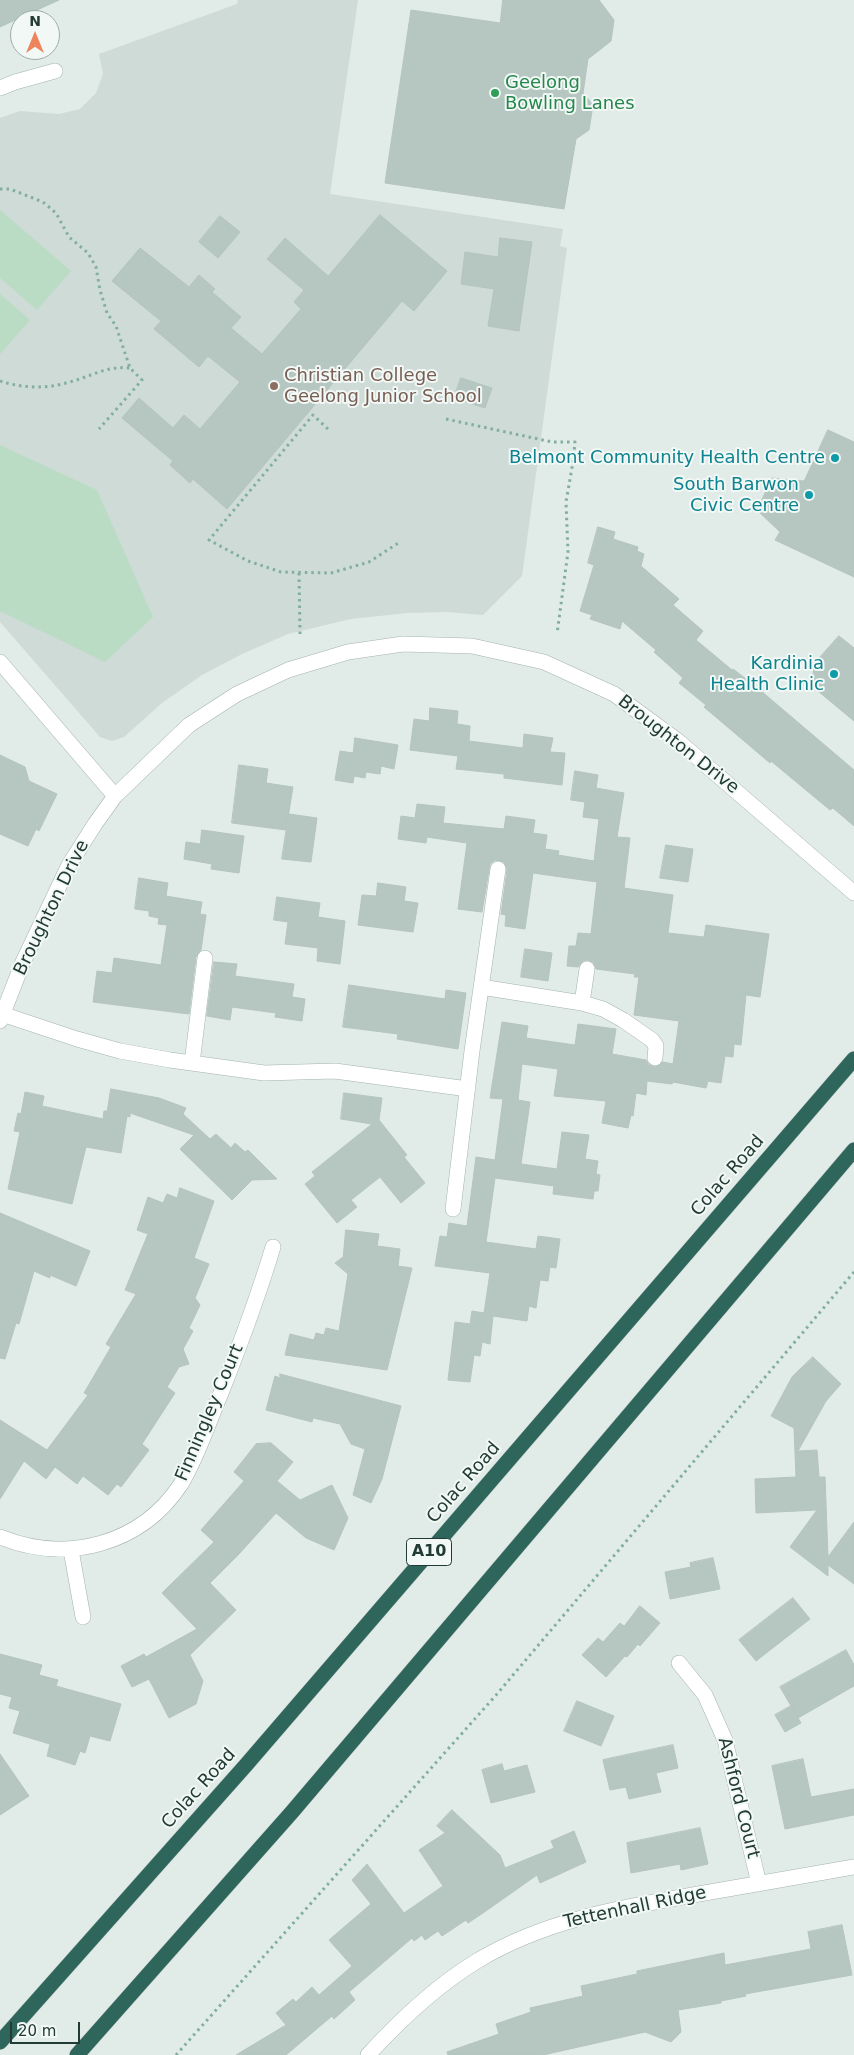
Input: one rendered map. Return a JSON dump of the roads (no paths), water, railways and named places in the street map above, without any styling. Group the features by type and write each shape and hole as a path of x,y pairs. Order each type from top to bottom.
{"highway":[{"name":"Colac Road","path":"0,2042 246,1765 854,1059"},
{"path":"77,2055 292,1812 854,1150"}],"street":[{"path":"0,88 55,71"},
{"name":"Broughton Drive","path":"1,1017 34,937 69,865 95,824 115,796 189,726 237,694 288,670 348,652 403,644 472,646 544,662 614,694 678,741 854,893"},
{"path":"0,662 115,796"},
{"path":"453,1209 498,869"},
{"path":"192,1063 205,958"},
{"path":"582,1003 587,969"},
{"path":"481,987 582,1003 609,1012 652,1040 656,1046 655,1058"},
{"path":"1,1017 98,1045 192,1063 264,1072 335,1071 468,1089"},
{"name":"Finningley Court","path":"0,1537 33,1547 71,1550 97,1544 135,1528 164,1505 180,1485 190,1467 231,1369 259,1293 273,1247"},
{"path":"71,1550 83,1617"},
{"name":"Ashford Court","path":"679,1663 705,1695 725,1740 760,1884"},
{"name":"Tettenhall Ridge","path":"368,2055 409,2013 476,1961 511,1943 556,1924 610,1910 854,1867"}],"place":[{"name":"Geelong Bowling Lanes","path":"495,93"},
{"name":"Christian College Geelong Junior School","path":"274,386"},
{"name":"Belmont Community Health Centre","path":"835,458"},
{"name":"South Barwon Civic Centre","path":"809,495"},
{"name":"Kardinia Health Clinic","path":"834,674"}]}
